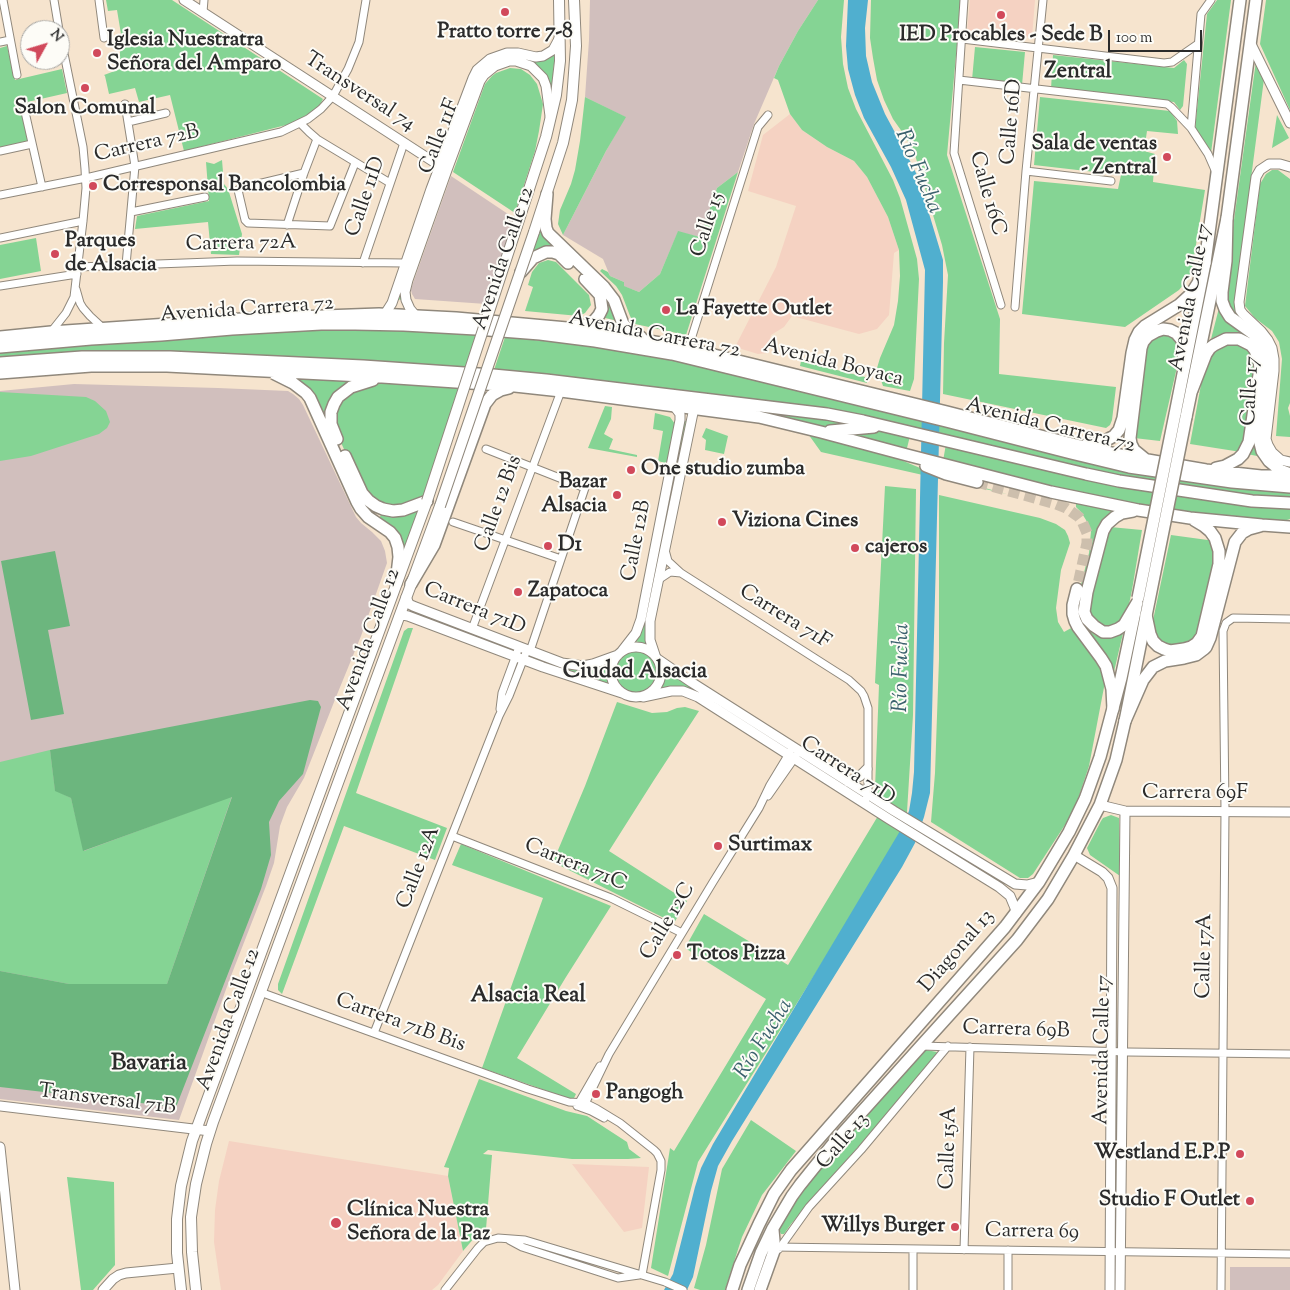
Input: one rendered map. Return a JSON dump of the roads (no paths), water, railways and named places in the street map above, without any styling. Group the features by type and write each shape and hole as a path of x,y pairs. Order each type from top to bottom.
{"main road":[{"name":"Avenida Calle 12","path":"181,1290 177,1235 179,1199 186,1163 196,1129 296,854 427,501 551,120 559,72 559,0"},
{"name":"Avenida Calle 12","path":"196,1290 191,1218 199,1169 210,1131 440,506 547,194 563,143 572,100 576,46 574,0"},
{"name":"Avenida Calle 17","path":"1141,601 1181,416 1184,367 1206,262 1240,0"},
{"name":"Avenida Calle 17","path":"1181,416 1192,390 1227,218 1256,0"},
{"path":"547,194 544,219 548,233 611,294 622,321 627,328 660,347"},
{"path":"1227,218 1226,261 1222,302 1230,316 1255,335 1268,355 1269,368 1260,438 1261,447 1269,461 1290,475"},
{"path":"520,273 532,258 546,252 553,252 559,254 595,289 600,295 602,302 602,309 599,315 594,321 586,325 567,328"},
{"path":"1076,445 1103,442 1114,436 1119,430 1123,418 1132,352 1139,332 1145,326 1179,305 1191,294 1198,283 1206,262"},
{"name":"Avenida Carrera 72","path":"0,337 242,319 385,314 541,325 632,338 739,370 842,395 1146,460 1206,470 1261,476 1290,475"},
{"name":"Avenida Carrera 72","path":"0,347 232,329 355,324 414,325 512,332 688,349 718,356"},
{"path":"512,332 541,325"},
{"path":"1146,460 1134,450 1130,438 1143,342 1148,336 1163,329 1176,333 1183,344 1184,367"},
{"path":"1192,390 1206,354 1214,345 1226,339 1239,339 1251,345 1255,350 1260,368 1251,432 1247,447 1243,454 1231,464 1206,470"},
{"name":"Avenida Carrera 72","path":"0,363 82,356 170,357 396,369 546,380 827,414 1119,481 1233,498 1290,503"},
{"path":"718,356 739,370"},
{"name":"Avenida Boyaca","path":"718,356 860,390 909,408"},
{"path":"43,369 61,358"},
{"path":"0,372 91,366 167,366 382,377 561,391 759,417 889,450 976,482"},
{"path":"396,369 419,380"},
{"path":"267,371 293,383 306,393 313,403 361,510 395,538 399,557 396,584"},
{"path":"382,377 351,387 338,397 331,412 333,430 362,493 369,501 384,509 403,510 427,501"},
{"path":"411,584 436,540 485,404 501,390 515,386"},
{"path":"842,395 860,390"},
{"name":"Avenida Carrera 72","path":"946,416 1071,453 1129,466 1232,482 1290,487"},
{"path":"821,432 884,426"},
{"path":"942,468 1138,510 1190,518 1262,525 1290,525"},
{"path":"1138,510 1122,513 1107,524 1100,538 1084,612 1087,619 1094,626 1103,632 1110,632 1124,625 1141,601"},
{"path":"1146,615 1153,641 1164,649 1184,650 1197,643 1202,636 1219,564 1219,551 1215,538 1210,531 1190,518"},
{"path":"1125,721 1143,680 1153,667 1165,661 1196,655 1204,649 1210,638 1235,542 1242,533 1262,525"},
{"path":"1077,589 1073,605 1075,621 1106,666 1112,689 1113,709"},
{"name":"Diagonal 13","path":"748,1290 761,1253 773,1228 792,1196 809,1173 1016,940 1048,899 1074,855 1100,805 1116,760 1146,615 1141,601"},
{"name":"Diagonal 13","path":"732,1290 740,1265 758,1224 774,1194 791,1170 1016,914 1039,882 1069,832 1097,768 1141,601"},
{"path":"296,854 309,860"},
{"path":"760,1290 777,1247 773,1228"}],"street":[{"path":"3,0 17,75"},
{"path":"54,0 57,20"},
{"path":"99,0 104,38"},
{"name":"Transversal 74","path":"184,0 440,166"},
{"path":"203,12 204,0"},
{"name":"Carrera 72B","path":"0,195 86,178 280,132 308,119 333,96 348,69 356,49 366,0"},
{"name":"Calle 16C","path":"964,0 954,154 1001,305"},
{"name":"Calle 16D","path":"1015,307 1026,171 1044,0"},
{"path":"1191,128 1203,0"},
{"path":"1202,14 1211,0"},
{"name":"Calle 11F","path":"385,314 392,303 472,78 477,70 490,59 507,53 518,53 536,57 543,56 553,50 560,36"},
{"path":"962,39 1164,63 1172,62 1198,44"},
{"path":"0,42 10,40"},
{"path":"1250,42 1290,123"},
{"name":"Calle 11F","path":"415,315 406,300 405,292 408,280 447,170 484,75 495,66 509,61 531,66 543,78 546,86 551,120"},
{"path":"51,332 59,324 70,306 76,288 86,178 83,147 67,70"},
{"path":"959,80 1167,104 1191,128 1211,158 1217,175"},
{"path":"23,103 42,187"},
{"path":"125,104 135,166 126,265"},
{"path":"128,122 166,113"},
{"name":"Calle 15","path":"688,349 758,127 768,115"},
{"path":"300,123 318,139 390,183"},
{"path":"287,225 304,172 318,139"},
{"name":"Calle 11D","path":"363,263 404,143"},
{"path":"0,151 32,144"},
{"path":"304,172 240,188 238,190 245,220 248,223 330,226 355,162"},
{"name":"Calle 17","path":"1287,166 1276,163 1269,164 1260,170 1256,177 1239,306 1243,314 1261,331 1272,348 1274,371 1266,439 1272,452 1281,460 1290,462"},
{"path":"1026,171 1111,181"},
{"path":"131,212 205,197"},
{"path":"0,238 83,221"},
{"name":"Carrera 72A","path":"0,286 78,271 126,265 237,261 405,263"},
{"path":"76,288 83,308 103,329"},
{"name":"Calle 12 Bis","path":"472,629 561,391"},
{"name":"Calle 12B","path":"620,653 636,633 640,619 680,420 680,414 674,406"},
{"name":"Calle 12B","path":"657,658 650,640 650,621 694,408"},
{"path":"486,449 533,467"},
{"name":"Calle 12A","path":"374,1033 499,716 502,693 525,649 561,559 585,488 533,467"},
{"path":"453,522 561,559"},
{"name":"Carrera 71F","path":"665,548 668,561 681,573 855,685 864,696 868,708 868,769"},
{"path":"658,580 670,572 681,573"},
{"name":"Carrera 71D","path":"406,597 409,604 413,606 562,663 583,666 620,653"},
{"name":"Carrera 71D","path":"399,617 403,615 408,616 562,674 622,693"},
{"name":"Calle 17A","path":"1221,1290 1225,811 1223,631 1226,623 1233,618 1290,619"},
{"path":"633,647 639,647 645,648 657,658 662,674 660,682 654,690 643,697 630,697 618,690 613,682 611,672 612,663 620,653 633,647"},
{"name":"Carrera 71D","path":"657,658 794,753 891,815 926,842 1006,892 1013,902 1016,914"},
{"name":"Carrera 71D","path":"643,697 670,691 683,691 698,697 848,782 866,799"},
{"name":"Calle 12C","path":"581,1105 682,933 759,808 770,785 794,753"},
{"path":"848,782 860,776 868,769"},
{"path":"866,799 868,769"},
{"name":"Carrera 69F","path":"1100,805 1125,811 1290,812"},
{"name":"Avenida Calle 17","path":"1120,1290 1125,811"},
{"name":"Carrera 71D","path":"891,815 931,834 1015,884 1027,886 1039,882"},
{"name":"Carrera 71C","path":"452,836 611,898 682,933"},
{"name":"Avenida Calle 17","path":"1074,855 1102,872 1108,878 1112,888 1110,1290"},
{"name":"Carrera 71B Bis","path":"260,992 528,1088 597,1109 620,1123 660,1157 661,1170 642,1275"},
{"name":"Carrera 69B","path":"921,1046 1123,1052 1290,1054"},
{"name":"Calle 13","path":"777,1247 809,1207 862,1150 948,1046"},
{"name":"Calle 15A","path":"964,1250 970,1047"},
{"name":"Transversal 71B","path":"0,1106 210,1131"},
{"path":"0,1152 4,1215 15,1290"},
{"path":"445,1290 484,1242 498,1238 618,1278 642,1275 683,1290"},
{"name":"Carrera 69","path":"777,1247 1290,1254"},
{"path":"913,1249 913,1290"},
{"path":"1008,1250 1008,1290"},
{"path":"103,1290 119,1275 178,1268"}],"water":[{"path":"848,0 868,0 865,28 866,56 872,82 885,114 918,177 943,260 930,793 915,843 902,867 718,1166 693,1277 687,1290 664,1290 673,1274 701,1168 713,1144 900,831 909,811 912,793 925,270 906,200 891,167 864,118 855,95 848,69 846,46"}],"tunnel":[{"path":"977,482 1056,504 1079,517 1087,533 1087,543 1077,589"}],"place":[{"name":"Pratto torre 7-8","path":"505,12"},
{"name":"IED Procables - Sede B","path":"1001,15"},
{"name":"Iglesia Nuestratra Señora del Amparo","path":"97,53"},
{"name":"Salon Comunal","path":"85,88"},
{"name":"Sala de ventas - Zentral","path":"1167,157"},
{"name":"Corresponsal Bancolombia","path":"93,186"},
{"name":"Parques de Alsacia","path":"55,254"},
{"name":"La Fayette Outlet","path":"666,310"},
{"name":"One studio zumba","path":"631,470"},
{"name":"Bazar Alsacia","path":"617,495"},
{"name":"Viziona Cines","path":"722,522"},
{"name":"D1","path":"548,546"},
{"name":"cajeros","path":"855,548"},
{"name":"Zapatoca","path":"518,592"},
{"name":"Surtimax","path":"718,846"},
{"name":"Totos Pizza","path":"677,955"},
{"name":"Pangogh","path":"596,1094"},
{"name":"Westland E.P.P","path":"1240,1154"},
{"name":"Studio F Outlet","path":"1250,1201"},
{"name":"Clínica Nuestra Señora de la Paz","path":"336,1223"},
{"name":"Willys Burger","path":"955,1227"}],"district":[{"name":"Zentral","path":"1078,73"},
{"name":"Ciudad Alsacia","path":"635,673"},
{"name":"Alsacia Real","path":"528,997"},
{"name":"Bavaria","path":"149,1065"}],"water label":[{"name":"Río Fucha","path":"917,172"},
{"name":"Río Fucha","path":"903,668"},
{"name":"Río Fucha","path":"765,1040"}]}
